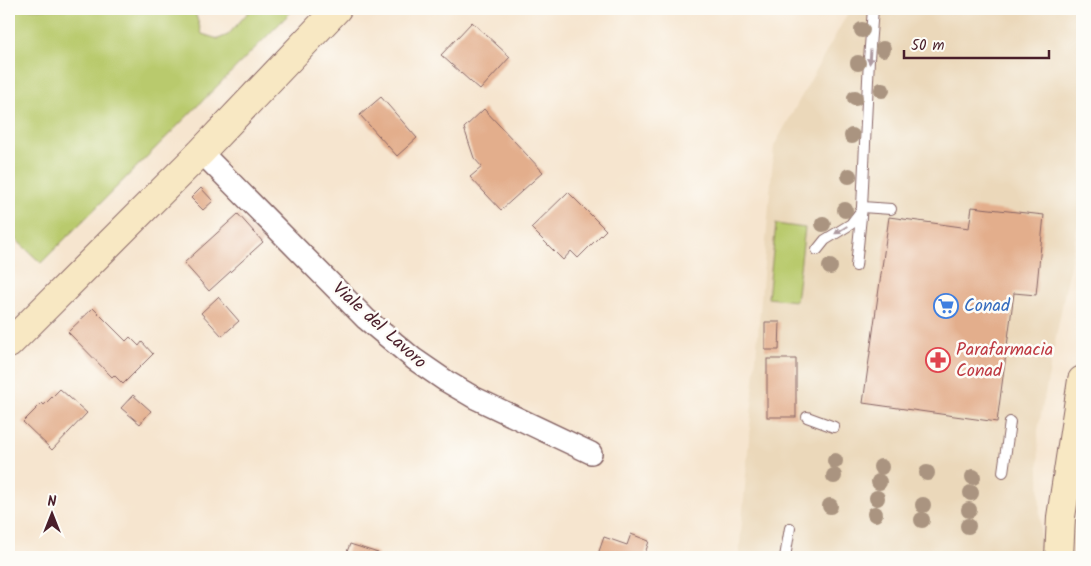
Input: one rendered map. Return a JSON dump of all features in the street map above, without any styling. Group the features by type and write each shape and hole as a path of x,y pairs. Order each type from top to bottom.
{"street":[{"path":"9,344 201,152 337,9"},
{"name":"Viale del Lavoro","path":"201,152 366,319 414,359 475,398 592,453"},
{"path":"1059,557 1061,518 1082,380"}],"lane":[{"path":"856,266 862,207 874,9"},
{"path":"862,207 891,209"},
{"path":"817,250 825,240 851,224 862,207"},
{"path":"807,417 834,427"},
{"path":"1003,472 1010,422"},
{"path":"786,557 790,528"}],"shaded area":[{"path":"850,9 1082,9 1082,204 1038,430 1041,557 739,557 774,146"}],"green space":[{"path":"9,9 194,9 202,34 218,39 228,35 251,9 294,9 41,263 9,233"},
{"path":"776,224 805,228 796,301 768,298"}],"building":[{"path":"472,22 510,57 480,90 441,55"},
{"path":"381,97 417,138 397,156 360,115"},
{"path":"484,109 543,172 501,210 470,177 482,167 474,158 464,128"},
{"path":"201,188 213,201 203,210 191,198"},
{"path":"568,192 606,230 578,258 571,251 563,260 531,228"},
{"path":"972,207 1044,215 1036,295 1014,293 997,422 863,403 889,217 969,228"},
{"path":"238,214 263,242 209,291 184,263"},
{"path":"218,297 239,321 222,336 201,313"},
{"path":"93,308 126,341 130,337 139,346 142,342 153,354 123,384 114,375 112,377 68,332"},
{"path":"765,322 780,322 779,350 765,350"},
{"path":"767,359 796,359 796,417 767,417"},
{"path":"60,389 87,413 52,450 23,422 42,403 44,405"},
{"path":"133,395 151,411 140,424 121,408"},
{"path":"631,534 649,541 644,557 597,557 604,537 627,545"},
{"path":"350,544 378,553 377,557 345,557"}],"place":[{"name":"Conad","path":"946,306"},
{"name":"Parafarmacia Conad","path":"938,360"}]}
